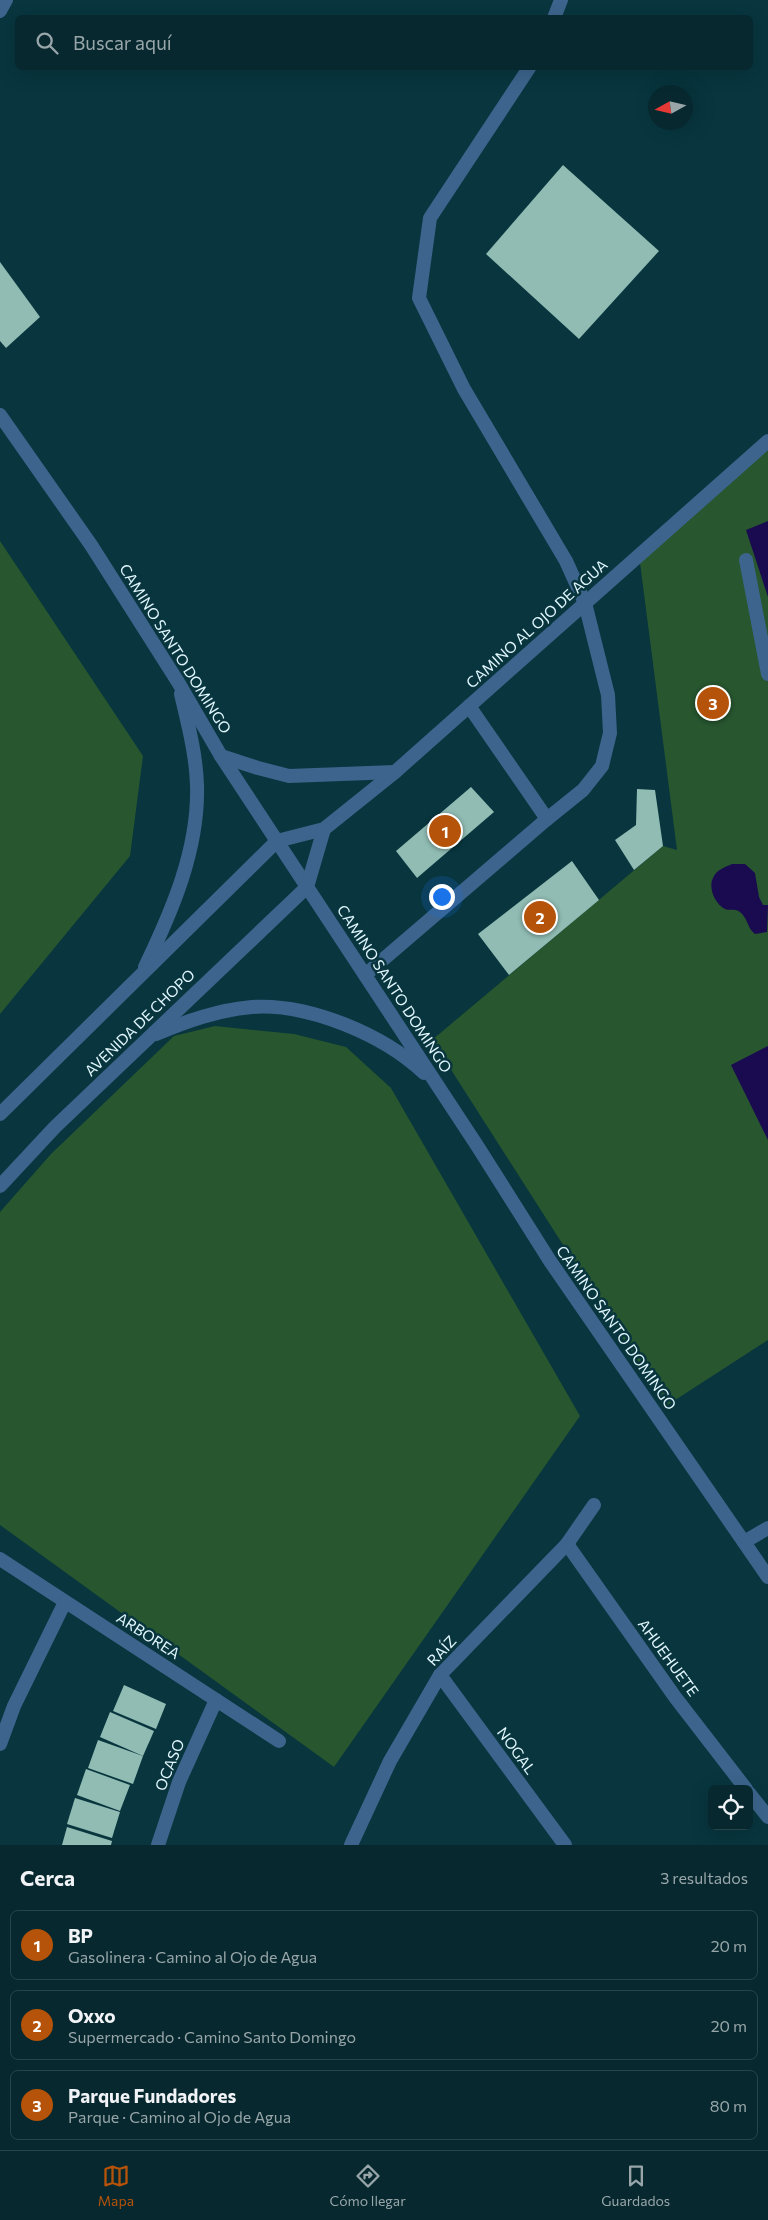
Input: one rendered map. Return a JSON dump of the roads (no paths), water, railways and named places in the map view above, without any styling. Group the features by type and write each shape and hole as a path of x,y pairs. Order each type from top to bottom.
{"street":[{"path":"0,11 6,0"},
{"path":"555,15 561,0"},
{"path":"365,975 583,790 602,766 610,733 608,695 585,603 566,561 464,388 419,298 430,218 528,70"},
{"name":"CAMINO SANTO DOMINGO","path":"0,416 92,545 222,756 439,1086 550,1261 768,1577"},
{"name":"CAMINO AL OJO DE AGUA","path":"277,841 324,829 395,772 768,441"},
{"path":"746,560 768,674"},
{"path":"140,977 166,922 185,868 197,815 197,784 192,743 178,682"},
{"path":"469,706 548,820"},
{"path":"222,756 289,776 395,772"},
{"path":"307,887 324,829"},
{"path":"0,1114 277,841"},
{"name":"AVENIDA DE CHOPO","path":"0,1186 55,1127 307,887"},
{"path":"148,1037 190,1020 220,1012 254,1007 285,1009 317,1015 358,1030 412,1062 439,1086"},
{"name":"RAÍZ","path":"351,1845 390,1761 440,1675 567,1544 594,1505"},
{"path":"744,1542 768,1528"},
{"name":"AHUEHUETE","path":"567,1544 676,1697 743,1785"},
{"name":"ARBOREA","path":"0,1559 279,1741"},
{"path":"0,1744 14,1706 65,1602"},
{"name":"NOGAL","path":"440,1675 565,1845"},
{"name":"OCASO","path":"158,1845 179,1782 216,1700"},
{"path":"753,1798 768,1817"}],"place":[{"name":"Parque Fundadores","path":"713,703"},
{"name":"BP","path":"445,831"},
{"name":"Oxxo","path":"540,917"}]}
